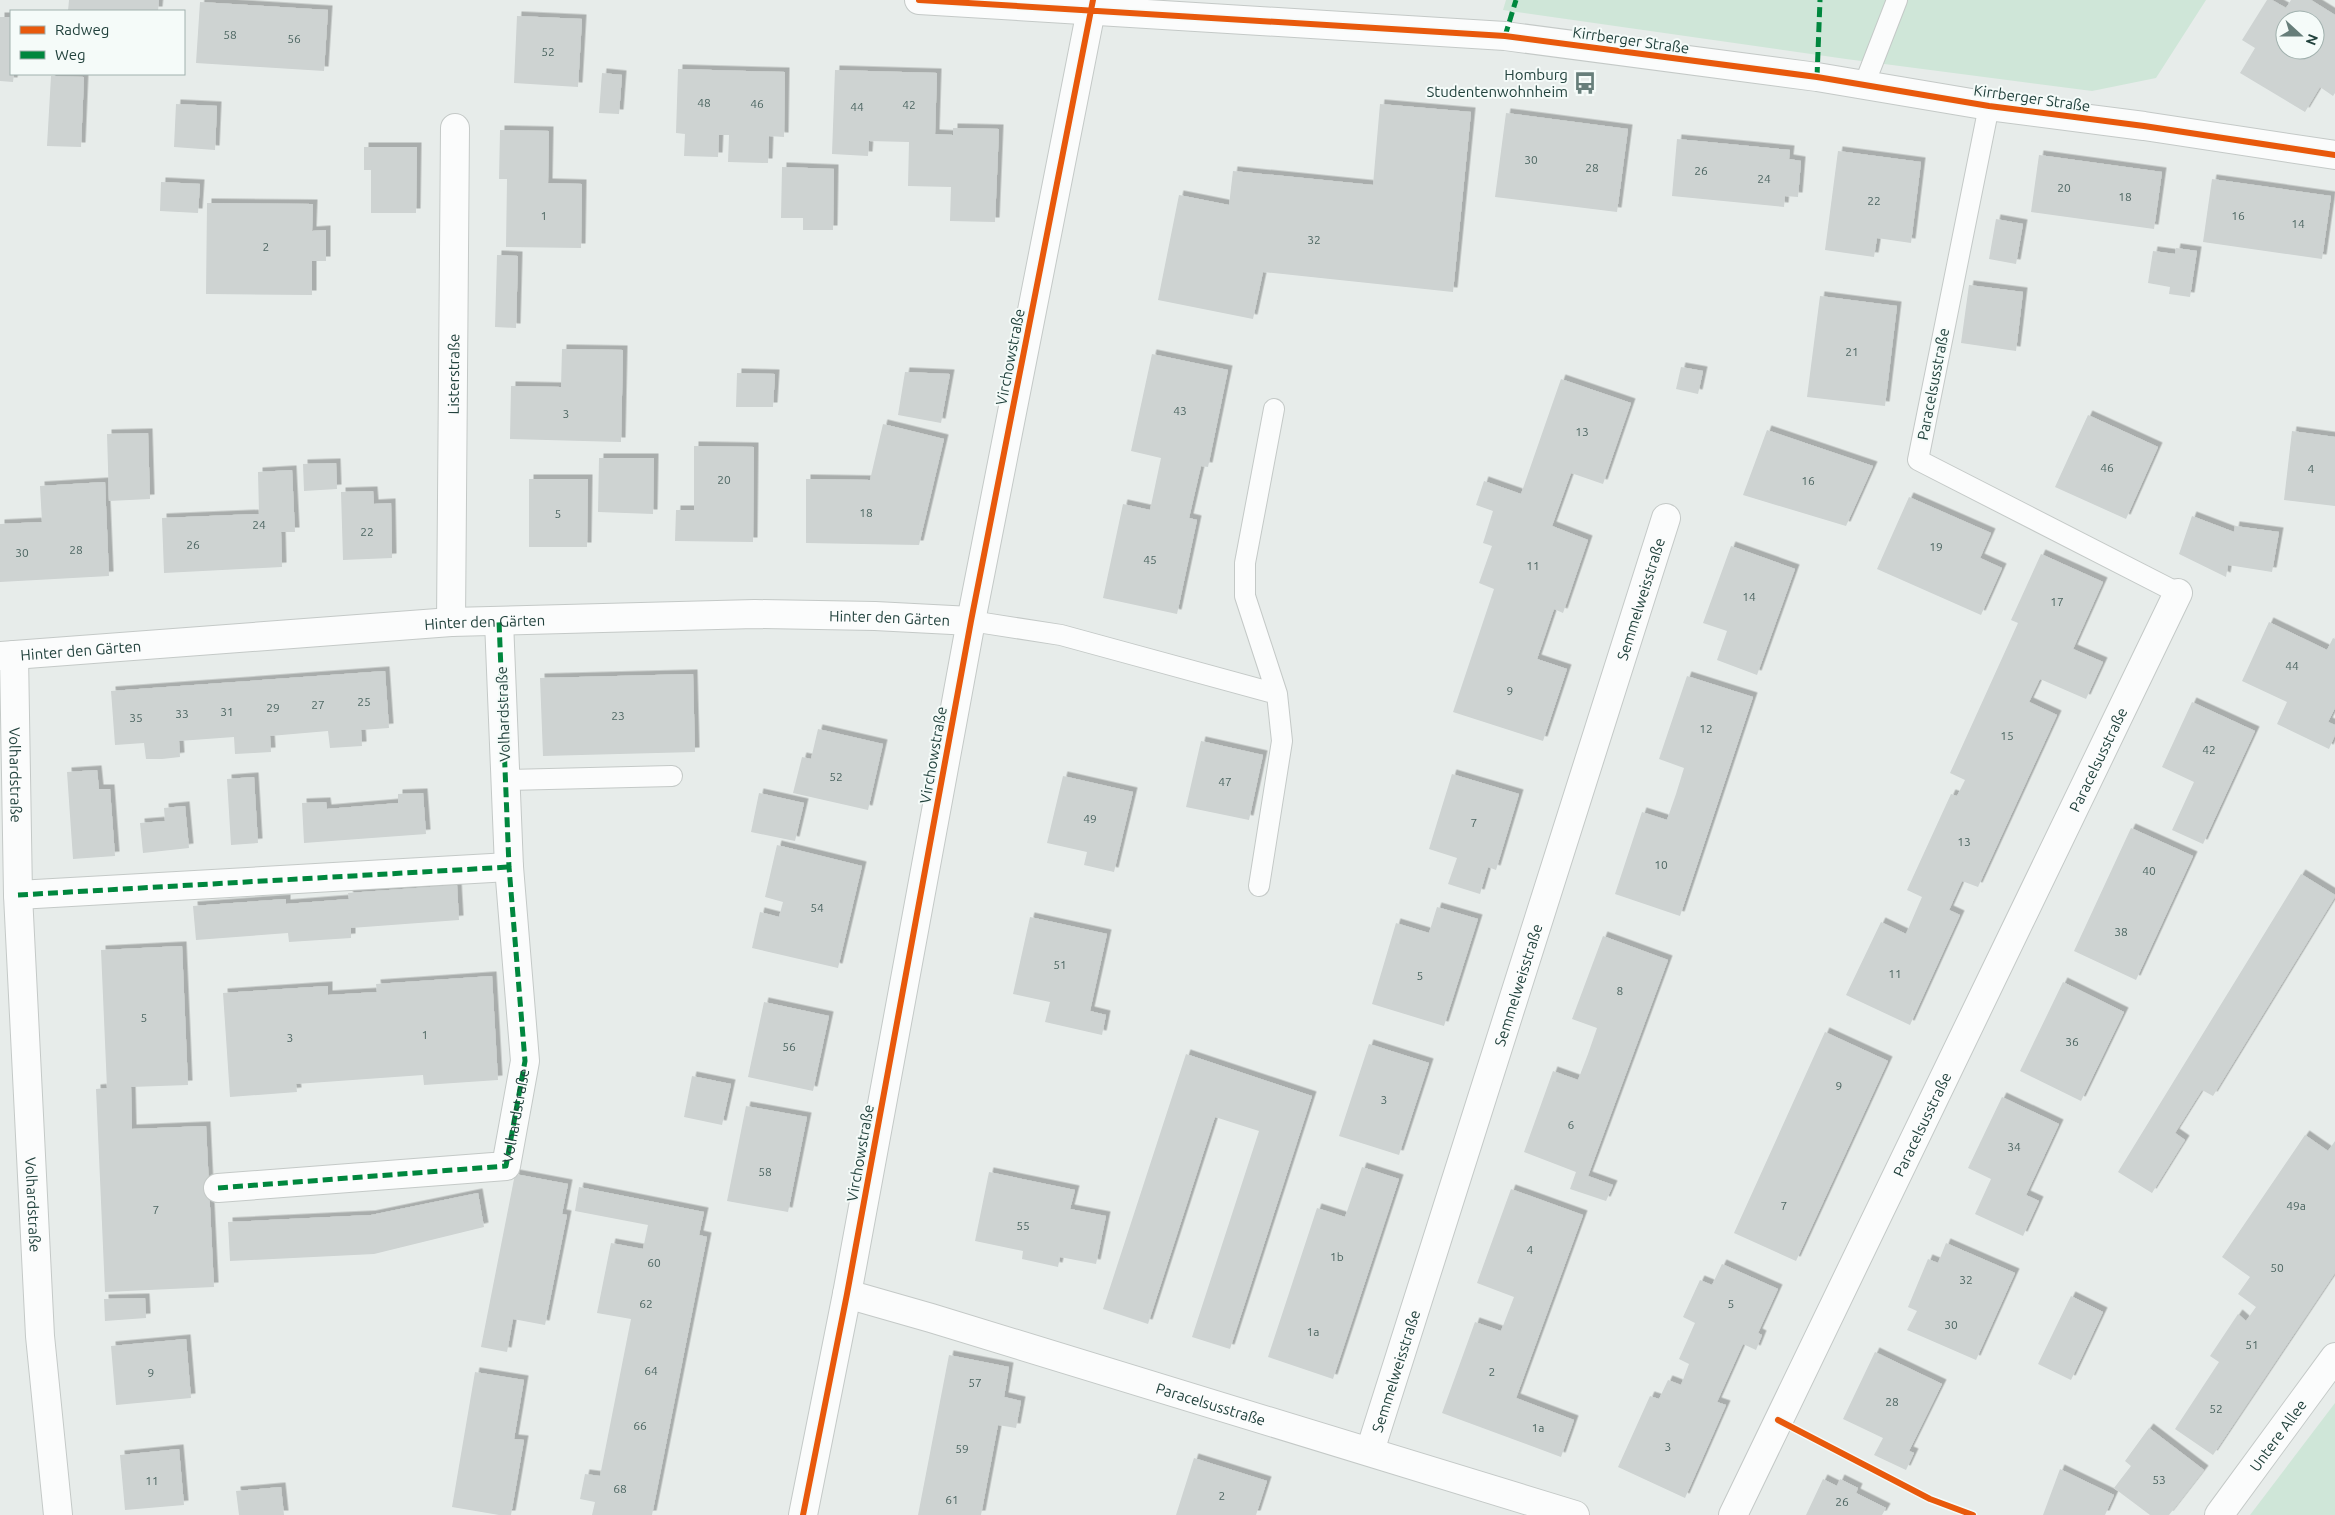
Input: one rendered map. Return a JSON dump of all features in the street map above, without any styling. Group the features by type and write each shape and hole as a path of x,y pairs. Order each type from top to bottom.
{"street":[{"name":"Kirrberger Straße","path":"919,0 1092,5 1505,36 1864,85 1989,106 2144,126 2335,155"},
{"name":"Virchowstraße","path":"803,1515 847,1294 971,622 1092,5"},
{"name":"Listerstraße","path":"451,622 455,128"},
{"name":"Semmelweisstraße","path":"1370,1451 1666,518"},
{"name":"Paracelsusstraße","path":"1733,1515 2178,593"},
{"name":"Hinter den Gärten","path":"7,656 451,622 755,614 874,616 971,622"},
{"name":"Volhardstraße","path":"218,1188 506,1166 525,1061 509,867 500,621"},
{"name":"Volhardstraße","path":"7,656 40,1336 58,1515"},
{"path":"18,895 509,867"},
{"name":"Paracelsusstraße","path":"847,1294 1370,1451 1575,1515"},
{"name":"Untere Allee","path":"2219,1515 2335,1356"}],"lane":[{"path":"1864,85 1897,0"},
{"name":"Paracelsusstraße","path":"1989,106 1918,460 2178,593"},
{"path":"1259,886 1282,741 1277,694 1245,596 1245,563 1274,409"},
{"path":"971,622 1061,635 1277,694"},
{"path":"506,780 672,776"}],"green space":[{"path":"1506,0 2206,0 2156,78 2092,91 1846,59 1503,10"},
{"path":"2335,1403 2335,1515 2250,1515"}],"building":[{"path":"69,0 159,0 158,10 68,10"},
{"path":"2267,0 2272,0 2286,8 2291,0 2311,0 2335,15 2335,93 2333,96 2320,87 2305,112 2240,73 2255,48 2242,40"},
{"path":"200,2 328,10 324,71 196,63"},
{"path":"517,16 582,19 578,87 514,83"},
{"path":"0,17 10,17 10,75 14,75 13,82 0,81"},
{"path":"678,69 785,72 784,137 769,136 768,163 728,162 729,135 719,135 718,157 684,156 685,134 676,133"},
{"path":"835,70 937,73 935,134 953,135 953,128 999,129 995,222 950,221 951,187 908,186 909,142 869,141 868,156 832,154"},
{"path":"602,73 622,75 619,114 599,113"},
{"path":"51,76 84,77 81,147 47,146"},
{"path":"176,104 217,106 215,150 174,147"},
{"path":"1380,104 1471,112 1453,292 1263,272 1253,319 1158,300 1179,195 1229,205 1233,171 1373,185"},
{"path":"1506,113 1628,129 1617,212 1495,197"},
{"path":"500,130 549,131 548,183 582,184 581,248 506,247 507,179 499,179"},
{"path":"1677,139 1790,150 1789,159 1801,161 1798,197 1785,196 1784,207 1672,196"},
{"path":"364,147 417,147 416,213 371,213 371,170 364,170"},
{"path":"1838,151 1921,162 1911,243 1877,238 1874,257 1825,250"},
{"path":"2039,155 2162,172 2154,229 2031,212"},
{"path":"782,167 834,169 833,230 803,230 803,218 781,218"},
{"path":"2212,179 2331,196 2322,259 2203,242"},
{"path":"161,182 200,184 198,213 160,211"},
{"path":"207,203 313,204 312,231 326,230 326,261 312,261 312,295 206,294"},
{"path":"1996,219 2023,224 2016,264 1989,259"},
{"path":"2176,248 2197,251 2190,297 2169,294 2170,287 2148,283 2153,251 2175,254"},
{"path":"497,255 518,256 516,328 495,327"},
{"path":"1969,285 2023,292 2016,351 1961,343"},
{"path":"1820,296 1897,306 1885,406 1807,397"},
{"path":"562,349 623,350 621,442 510,439 511,386 561,387"},
{"path":"1152,354 1228,370 1208,467 1201,466 1189,518 1197,520 1177,614 1103,598 1123,504 1150,510 1161,458 1131,451"},
{"path":"1681,367 1703,371 1698,394 1676,389"},
{"path":"905,372 950,374 941,423 898,415"},
{"path":"737,373 775,374 773,407 736,407"},
{"path":"1561,379 1631,403 1603,484 1571,473 1552,526 1588,540 1563,613 1554,609 1537,659 1567,669 1543,741 1453,712 1494,589 1479,583 1492,546 1483,543 1493,511 1476,505 1484,481 1521,494"},
{"path":"2088,415 2158,447 2126,519 2055,487"},
{"path":"883,424 944,439 919,545 806,543 806,479 870,480"},
{"path":"1767,430 1873,466 1846,526 1743,495"},
{"path":"2292,431 2335,437 2335,506 2284,500"},
{"path":"148,433 150,499 109,501 107,434"},
{"path":"694,446 754,447 753,542 675,541 676,510 694,510"},
{"path":"599,458 654,458 653,514 598,512"},
{"path":"336,463 337,489 304,491 303,464"},
{"path":"292,470 295,532 281,532 282,567 164,573 162,518 259,514 258,472"},
{"path":"529,479 588,479 587,547 529,547"},
{"path":"105,482 109,576 0,582 0,524 42,522 40,486"},
{"path":"373,491 374,504 391,503 392,558 343,560 341,492"},
{"path":"1909,497 1991,533 1980,558 2002,568 1981,615 1877,569"},
{"path":"2192,516 2234,532 2235,526 2279,532 2272,572 2228,565 2226,577 2179,554"},
{"path":"1731,546 1795,569 1757,675 1717,660 1727,631 1703,623"},
{"path":"2041,554 2103,582 2073,649 2103,662 2086,699 2040,679 2029,702 2057,715 1978,887 1962,881 1949,910 1960,915 1910,1025 1846,995 1881,922 1906,934 1922,897 1907,890 1951,794 1957,796 1965,780 1950,773 2018,623 2011,620"},
{"path":"2269,622 2327,650 2333,638 2335,639 2335,708 2328,722 2335,725 2335,735 2329,749 2277,724 2287,702 2242,681"},
{"path":"385,671 389,728 361,730 362,746 330,748 328,731 270,736 271,752 235,754 234,737 179,741 180,757 162,759 146,759 144,743 115,745 111,691"},
{"path":"693,674 695,752 543,756 540,678"},
{"path":"1687,676 1753,697 1680,916 1615,894 1642,812 1667,820 1676,794 1684,768 1659,759"},
{"path":"2192,702 2255,731 2203,844 2172,830 2194,782 2162,767"},
{"path":"818,729 883,744 868,810 793,793 802,757 811,759"},
{"path":"1201,741 1263,755 1249,820 1186,807"},
{"path":"97,770 99,789 110,789 115,856 73,859 67,772"},
{"path":"1452,774 1519,794 1496,870 1488,867 1480,894 1448,884 1457,858 1429,849"},
{"path":"1063,776 1133,792 1114,872 1084,865 1087,852 1047,843"},
{"path":"254,777 258,843 231,845 227,779"},
{"path":"423,793 426,834 304,843 302,803 326,802 327,809 398,803 398,794"},
{"path":"759,793 804,803 795,841 751,832"},
{"path":"185,806 189,848 143,853 140,823 165,821 164,808"},
{"path":"2131,828 2193,856 2136,980 2074,951"},
{"path":"777,845 862,866 838,968 752,948 760,912 779,917 783,902 765,897"},
{"path":"2301,874 2335,895 2335,897 2213,1096 2202,1090 2175,1133 2185,1140 2152,1193 2118,1172"},
{"path":"457,885 459,920 351,928 351,938 289,942 288,933 196,940 193,906 286,899 286,904 349,899 348,893"},
{"path":"1437,907 1478,919 1444,1026 1372,1004 1396,923 1429,933"},
{"path":"1030,917 1107,934 1090,1011 1106,1015 1102,1035 1045,1022 1050,1002 1013,994"},
{"path":"1603,936 1668,960 1588,1176 1613,1185 1606,1201 1570,1189 1576,1172 1524,1152 1553,1071 1578,1080 1588,1054 1597,1028 1572,1019"},
{"path":"182,946 188,1085 131,1087 132,1129 206,1126 214,1287 105,1292 96,1089 107,1088 101,950"},
{"path":"492,976 498,1080 424,1085 423,1075 296,1084 297,1092 230,1097 223,993 328,986 328,995 377,992 376,984"},
{"path":"2063,982 2124,1012 2081,1101 2020,1071"},
{"path":"764,1002 829,1016 813,1091 748,1077"},
{"path":"1825,1032 1888,1061 1796,1261 1734,1233"},
{"path":"1369,1044 1429,1063 1399,1155 1339,1136"},
{"path":"1186,1054 1312,1096 1230,1349 1192,1337 1259,1131 1215,1117 1148,1324 1103,1309"},
{"path":"692,1076 731,1084 722,1125 684,1117"},
{"path":"2002,1097 2059,1124 2026,1195 2039,1201 2023,1236 1975,1214 1991,1179 1968,1168"},
{"path":"746,1106 807,1117 788,1212 727,1201"},
{"path":"2305,1135 2328,1151 2335,1141 2335,1273 2213,1455 2175,1429 2219,1362 2210,1356 2238,1314 2246,1321 2256,1307 2238,1294 2250,1277 2222,1257"},
{"path":"1362,1167 1399,1179 1333,1379 1268,1357 1317,1208 1345,1217"},
{"path":"989,1172 1075,1190 1070,1209 1106,1216 1096,1264 1060,1257 1058,1267 1022,1259 1023,1251 975,1241"},
{"path":"515,1174 568,1184 562,1214 567,1215 545,1325 513,1319 507,1352 481,1347"},
{"path":"579,1187 704,1212 699,1235 707,1237 652,1515 592,1515 595,1502 580,1499 585,1474 600,1476 631,1319 597,1313 611,1243 643,1249 648,1225 575,1211"},
{"path":"1511,1189 1583,1215 1516,1398 1574,1420 1561,1457 1442,1413 1475,1322 1501,1331 1514,1297 1477,1283"},
{"path":"478,1193 484,1227 374,1254 230,1261 228,1222 371,1215"},
{"path":"1946,1243 2015,1273 1976,1360 1907,1330 1917,1311 1908,1307 1928,1259 1938,1263"},
{"path":"1722,1264 1778,1289 1758,1333 1762,1335 1756,1350 1743,1344 1717,1402 1726,1405 1685,1498 1618,1467 1650,1396 1659,1399 1668,1380 1681,1385 1689,1364 1679,1359 1695,1323 1683,1317 1700,1280 1712,1285"},
{"path":"2071,1296 2103,1312 2071,1380 2038,1364"},
{"path":"145,1298 146,1318 105,1321 104,1299"},
{"path":"186,1339 191,1398 116,1405 111,1346"},
{"path":"1875,1352 1942,1384 1909,1451 1914,1453 1906,1470 1874,1455 1883,1438 1843,1419"},
{"path":"949,1355 1009,1367 1004,1397 1021,1401 1016,1428 998,1425 981,1515 918,1515"},
{"path":"475,1372 524,1380 514,1439 524,1440 511,1515 499,1515 452,1507"},
{"path":"2149,1428 2204,1470 2169,1515 2150,1515 2114,1488 2131,1466 2125,1461"},
{"path":"179,1449 184,1505 125,1510 120,1455"},
{"path":"1194,1458 1267,1481 1256,1515 1176,1515"},
{"path":"2060,1469 2114,1495 2105,1515 2043,1515"},
{"path":"1823,1479 1837,1486 1840,1479 1858,1488 1856,1493 1886,1508 1882,1515 1806,1515"},
{"path":"281,1487 284,1515 239,1515 236,1491"}],"marked path":[{"path":"1505,36 1516,0"},
{"path":"1817,77 1820,0"},
{"path":"218,1188 506,1166 525,1061 509,867 499,621"},
{"path":"18,895 509,867"}],"cycle path":[{"path":"919,0 1505,36 1817,77 1989,106 2144,126 2335,155"},
{"path":"803,1515 847,1294 971,621 1093,0"},
{"path":"1778,1420 1930,1499 1973,1515"}],"place":[{"name":"Homburg Studentenwohnheim","path":"1585,83"}]}
